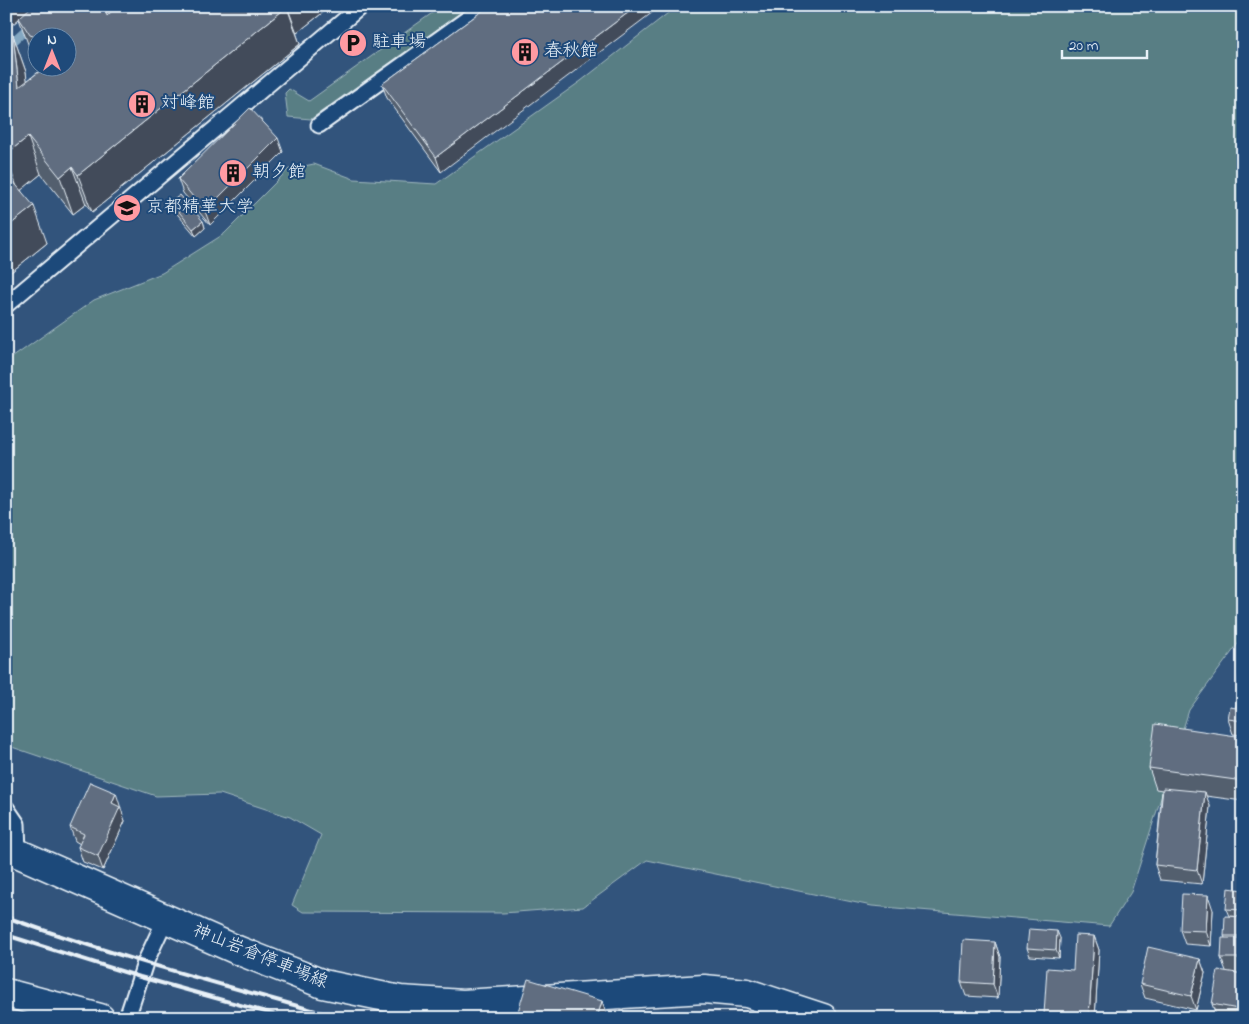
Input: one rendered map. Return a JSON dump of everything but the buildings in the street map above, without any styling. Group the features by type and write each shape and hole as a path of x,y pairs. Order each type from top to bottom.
{"main road":[{"name":"神山岩倉停車場線","path":"12,851 323,984 400,1000 463,1004 704,989 747,993 823,1018"},
{"path":"6,993 100,1018"}],"lane":[{"path":"6,305 361,6"},
{"path":"319,125 477,12 498,6"},
{"path":"6,808 17,824 12,851"},
{"path":"126,1018 145,963 166,918"}],"green space":[{"path":"442,6 470,6 311,119 288,117 285,93 289,89 309,101"},
{"path":"677,6 1243,6 1243,637 1189,710 1131,892 1109,926 872,906 647,860 583,907 503,913 303,912 292,905 321,835 290,817 220,794 156,796 6,745 6,362 94,300 162,273 224,234 289,169 314,164 354,179 436,184 581,81"}],"waterway":[{"path":"6,48 32,24"}],"railway":[{"path":"6,917 130,958 340,1018"},
{"path":"6,935 140,977 287,1018"}],"place":[{"name":"駐車場","path":"353,43"},
{"name":"春秋館","path":"525,52"},
{"name":"対峰館","path":"142,104"},
{"name":"朝夕館","path":"233,173"},
{"name":"京都精華大学","path":"127,208"}]}
